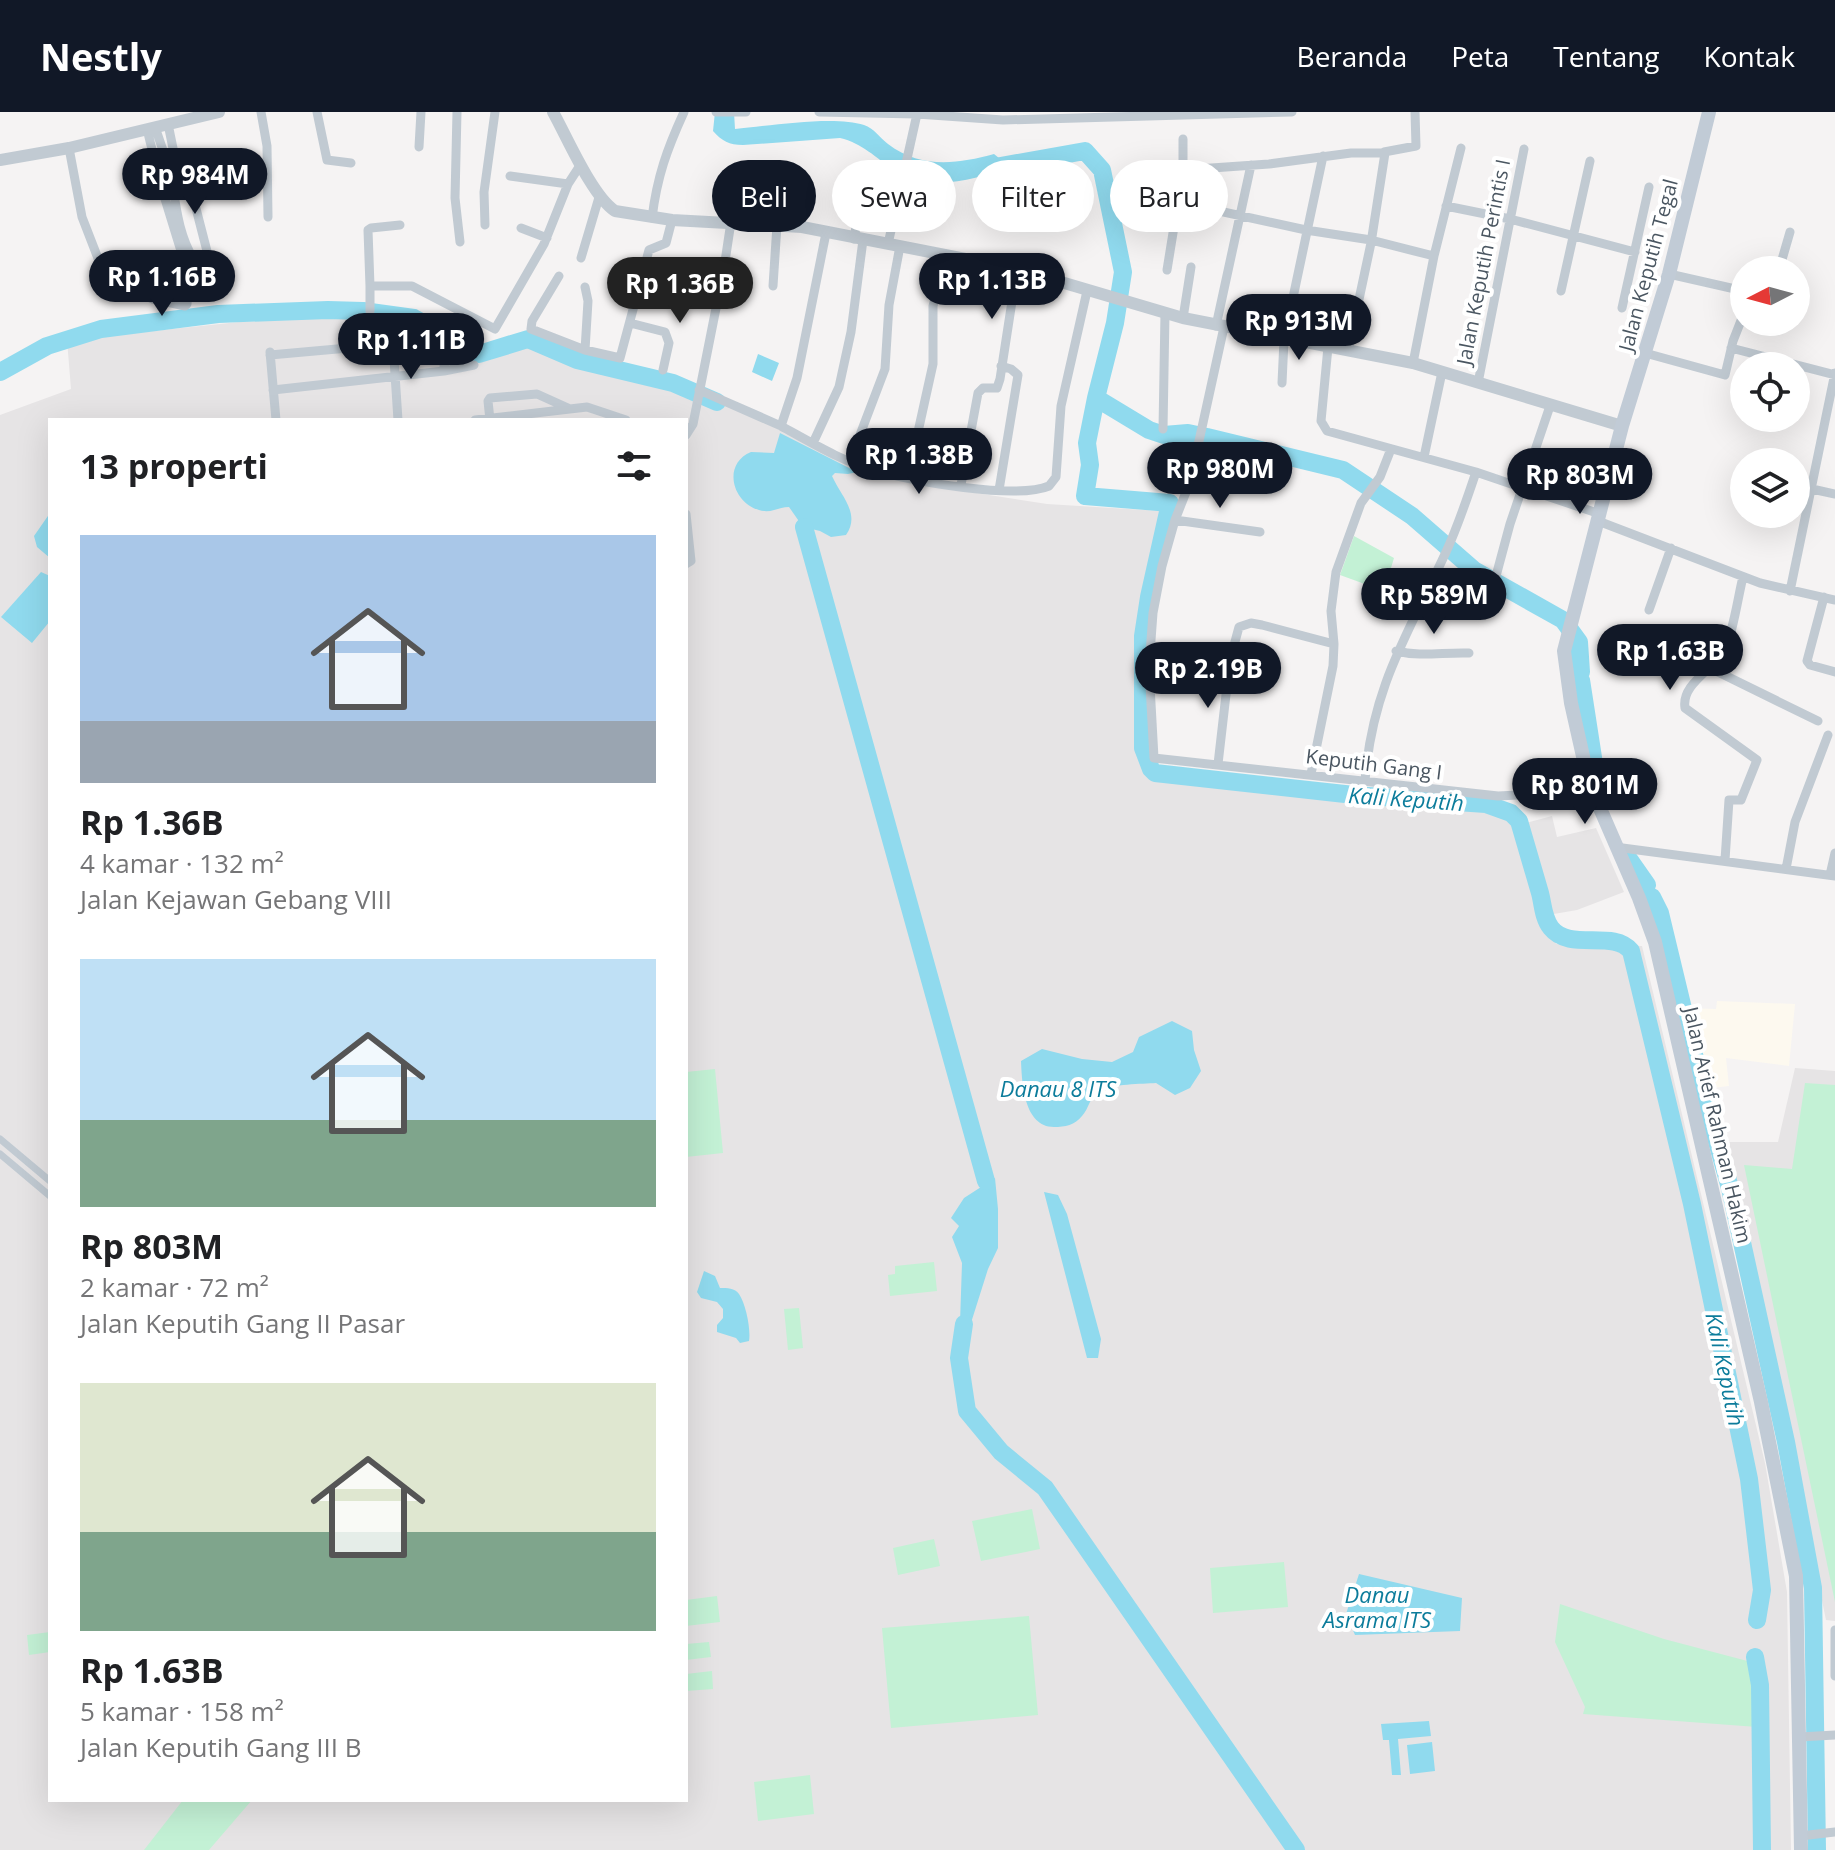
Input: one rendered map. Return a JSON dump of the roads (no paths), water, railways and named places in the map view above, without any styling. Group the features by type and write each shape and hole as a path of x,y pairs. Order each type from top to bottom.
{"main road":[{"name":"Jalan Keputih Tegal","path":"1622,426 1669,274 1709,112"},
{"name":"Jalan Arief Rahman Hakim","path":"1622,426 1565,644 1564,661 1589,783 1655,942 1775,1468 1796,1576 1804,1736 1803,1840"}],"street":[{"path":"0,160 69,148 219,112"},
{"path":"261,112 267,146 268,217"},
{"path":"317,112 327,160 351,163"},
{"path":"419,147 421,112"},
{"path":"457,112 455,198 460,242"},
{"path":"485,225 484,192 495,112"},
{"path":"553,112 581,164 608,206 615,211 652,218 712,221"},
{"path":"652,218 655,187 666,148 684,112"},
{"path":"716,112 746,112"},
{"path":"819,112 876,112 1003,120 1292,112"},
{"path":"1228,167 1323,156 1385,155 1416,146 1415,112"},
{"path":"850,461 885,369 899,188 917,114"},
{"path":"69,148 82,217 106,279 153,299 185,306 189,277 197,264 208,255 207,243 191,189 157,127"},
{"path":"157,127 178,218 189,251 197,264"},
{"path":"157,127 161,186 189,277"},
{"path":"1183,139 1183,160"},
{"path":"1413,363 1434,256 1461,148"},
{"name":"Jalan Keputih Perintis I","path":"1478,383 1524,149"},
{"path":"1348,351 1385,155"},
{"path":"1282,383 1284,340 1323,156"},
{"path":"1561,291 1590,161"},
{"path":"370,286 412,286 495,329 547,238 568,184 581,164"},
{"path":"1251,165 1190,482 1175,520 1260,532"},
{"path":"171,179 183,173"},
{"path":"510,176 568,184"},
{"path":"1622,308 1649,187"},
{"path":"581,258 600,194"},
{"path":"1446,206 1510,219 1635,252"},
{"path":"1228,212 1306,230 1371,240 1434,256"},
{"path":"559,276 532,321 531,329 585,350 620,358 649,250 665,245 672,220"},
{"path":"370,311 368,230 400,225"},
{"path":"521,228 547,238"},
{"path":"816,231 1017,269 1183,318 1413,363 1622,426"},
{"path":"688,432 693,424 729,232"},
{"path":"773,286 777,232"},
{"path":"813,443 839,387 851,332 859,232"},
{"path":"1167,270 1173,232"},
{"path":"1783,256 1790,232"},
{"path":"781,426 800,366 826,233"},
{"path":"908,477 933,364 933,306 947,256"},
{"path":"1183,318 1191,267"},
{"path":"961,485 978,393 983,388 997,388 1000,379 1017,269"},
{"path":"1669,274 1730,288"},
{"path":"585,287 588,301 585,350"},
{"path":"697,394 781,426 850,461 877,471 999,490 1043,488 1056,477 1061,406 1087,291"},
{"path":"1163,429 1165,313"},
{"path":"630,323 665,332 668,337 663,370"},
{"path":"398,418 393,344 397,336 444,363 444,371"},
{"path":"1645,353 1725,375 1735,336"},
{"path":"276,418 270,352 393,344"},
{"path":"1328,347 1321,421 1331,433 1476,472 1743,577 1835,600"},
{"path":"1731,348 1835,374 1831,406 1790,591"},
{"path":"273,390 474,365"},
{"path":"999,490 1018,375 1001,366"},
{"path":"1424,457 1442,372"},
{"path":"490,418 490,398 537,394 568,408"},
{"path":"1496,576 1550,406"},
{"path":"506,418 587,407 621,418"},
{"path":"1311,774 1333,666 1331,611 1336,572 1365,493 1378,481 1391,449"},
{"path":"1190,482 1217,484 1222,471 1227,469 1265,478"},
{"path":"1365,781 1375,716 1396,651 1445,554 1476,472"},
{"path":"1812,489 1835,494"},
{"name":"Keputih Gang I","path":"1175,520 1162,566 1150,639 1154,758 1509,796 1589,783"},
{"path":"688,533 691,561 688,563"},
{"path":"1649,610 1671,548"},
{"path":"1725,860 1728,800 1740,801 1743,797 1756,759 1684,705 1693,684 1725,648 1743,577"},
{"path":"1824,597 1807,661 1810,665 1835,672"},
{"path":"1218,764 1230,660 1238,630 1247,623 1334,644"},
{"path":"1663,645 1818,721"},
{"path":"1396,651 1417,656 1443,652 1469,653"},
{"path":"1786,869 1795,822 1828,735"},
{"path":"1615,847 1832,876 1835,853"},
{"path":"0,1139 48,1179"},
{"path":"0,1154 48,1194"},
{"path":"43,1190 48,1184"},
{"path":"1835,1630 1835,1676"},
{"path":"1804,1736 1830,1735"},
{"path":"1803,1840 1830,1834"}],"water":[{"path":"715,112 734,112 735,129 801,122 851,122 868,126 888,144 922,160 880,160 862,147 840,138 743,145 723,140 713,131"},
{"path":"994,154 1001,160 972,160 972,179 956,181 956,162"},
{"path":"758,354 779,363 772,381 752,372"},
{"path":"780,433 857,472 835,473 832,476 851,512 846,535 831,537 803,527 789,507 759,510 742,499 734,482 736,465 751,452 774,453"},
{"path":"48,516 48,556 37,547 34,536"},
{"path":"41,572 48,575 48,623 32,643 1,617"},
{"name":"Danau 8 ITS","path":"1172,1021 1192,1031 1201,1071 1190,1088 1175,1095 1156,1083 1105,1088 1094,1095 1084,1113 1073,1123 1054,1127 1036,1120 1024,1092 1021,1061 1042,1049 1082,1059 1112,1062 1133,1052 1139,1037"},
{"path":"995,1178 998,1248 970,1326 960,1323 962,1263 952,1237 959,1226 951,1218 964,1198"},
{"path":"1044,1192 1058,1195 1067,1214 1101,1339 1098,1358 1087,1358"},
{"path":"704,1271 715,1276 720,1288 733,1289 739,1294 747,1317 749,1341 740,1343 736,1338 717,1332 723,1309 717,1302 701,1298 697,1292"},
{"name":"Danau Asrama ITS","path":"1359,1574 1462,1598 1460,1631 1355,1635 1346,1614"},
{"path":"1429,1721 1431,1736 1398,1739 1401,1775 1392,1775 1389,1740 1383,1740 1381,1724"},
{"path":"1432,1742 1435,1771 1410,1774 1407,1745"}],"waterway":[{"path":"1034,160 1085,151 1093,160"},
{"path":"1094,161 1102,170 1123,272 1115,323 1096,398 1149,430 1164,435 1188,433 1343,470 1412,516 1474,570 1563,620 1579,642 1581,672"},
{"path":"0,372 47,346 101,329 218,314 363,311 414,318 479,354 528,339 577,360 673,383 717,402"},
{"name":"Kali Keputih","path":"1096,398 1087,443 1090,465 1085,496 1170,503 1143,636 1143,748 1151,769 1155,773 1354,795 1486,804 1511,813 1519,821 1551,928 1569,939 1614,942 1631,951 1692,1204 1749,1479 1762,1590 1757,1620"},
{"path":"804,527 986,1181"},
{"path":"1581,680 1594,764"},
{"path":"1626,855 1647,885"},
{"name":"Kali Keputih","path":"1652,897 1660,913 1704,1096 1730,1188 1786,1442 1813,1588 1817,1850"},
{"path":"964,1324 959,1358 967,1411 1001,1452 1045,1488 1296,1850"},
{"name":"Kali Keputih","path":"1755,1657 1760,1685 1762,1850"}]}
